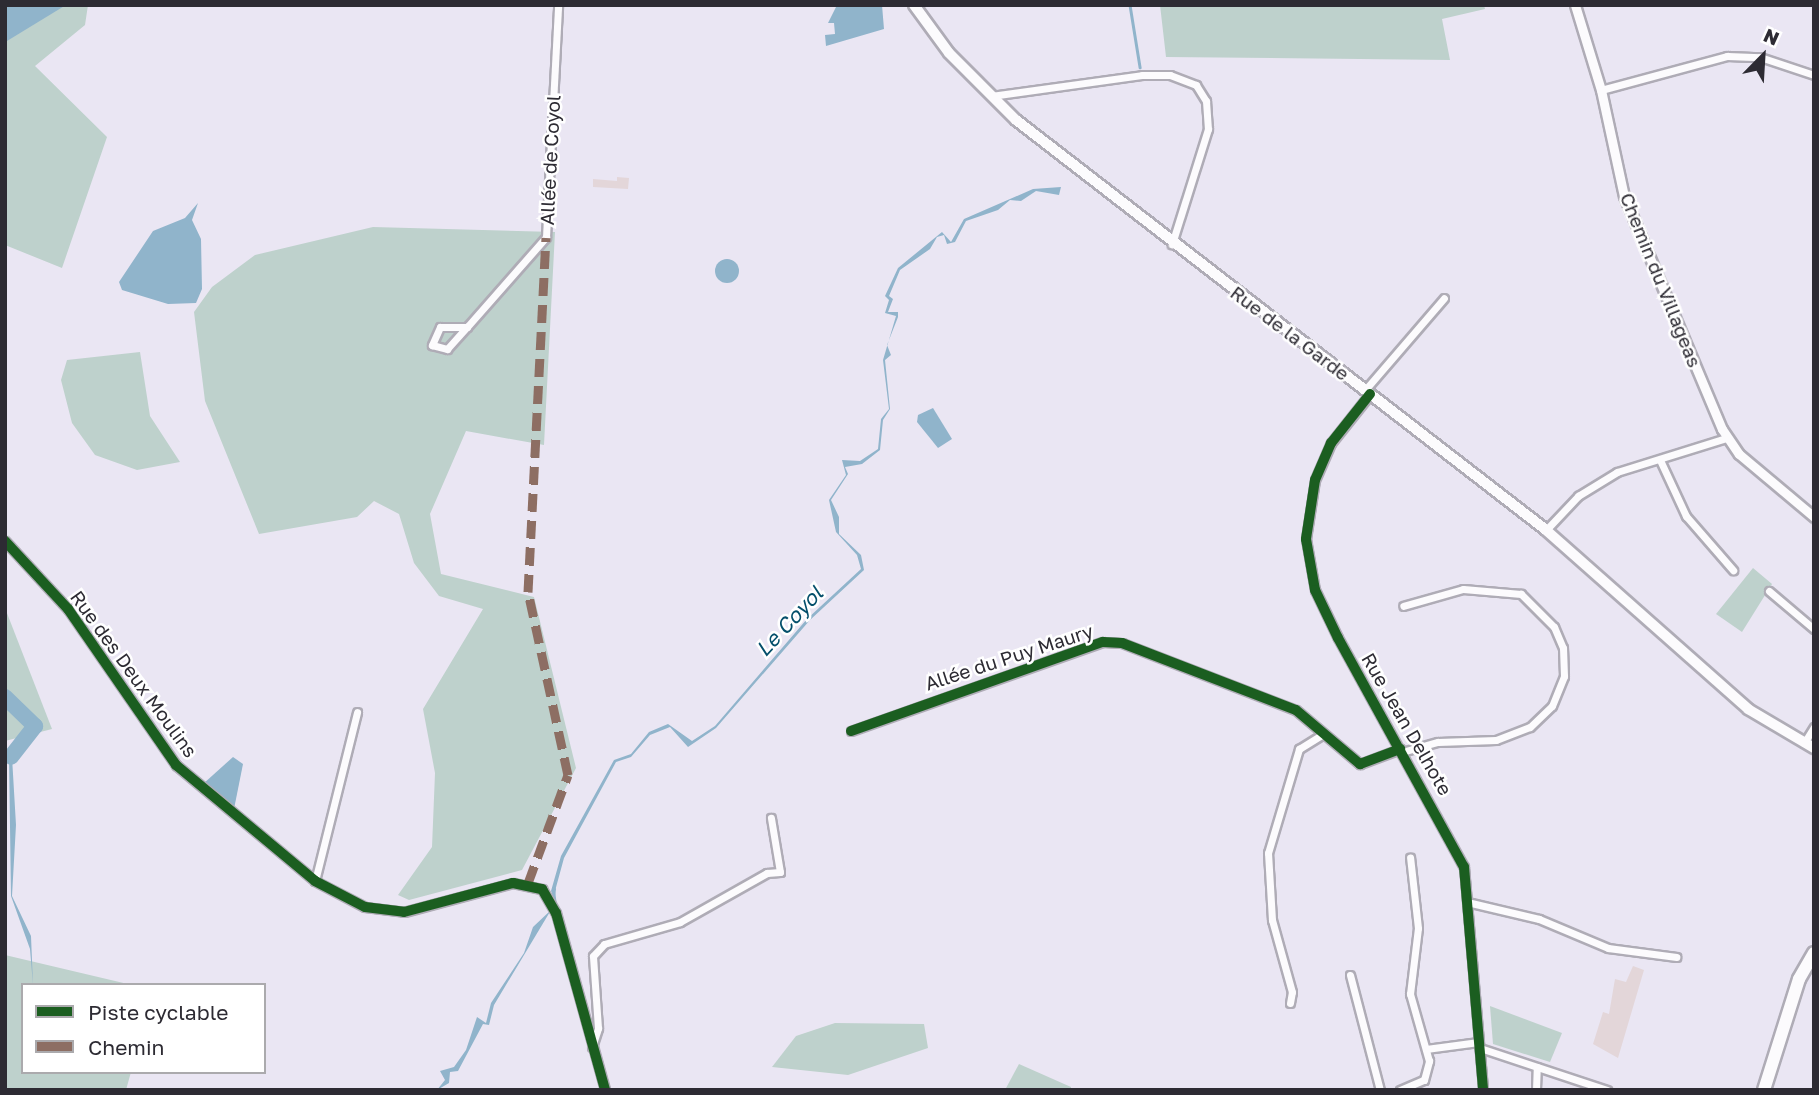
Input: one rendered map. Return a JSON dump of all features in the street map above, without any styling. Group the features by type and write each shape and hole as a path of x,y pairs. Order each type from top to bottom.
{"main road":[{"name":"Rue de la Garde","path":"914,5 990,96 1172,244 1545,530 1748,709 1809,746"},
{"path":"1764,1090 1799,979 1814,953"}],"street":[{"name":"Allée de Coyol","path":"467,327 440,327 432,345 447,349 467,327 546,237 558,5"},
{"name":"Chemin du Villageas","path":"1575,5 1601,90 1624,196 1726,438 1814,517"},
{"path":"1601,90 1727,56 1760,57 1814,75"},
{"path":"990,96 1142,75 1170,75 1196,85 1206,102 1208,129 1172,244"},
{"name":"Rue Jean Delhote","path":"1444,298 1368,392 1331,443 1315,480 1306,539 1315,590 1456,846 1467,902 1483,1090"},
{"path":"1545,530 1598,482 1726,438"},
{"path":"1660,460 1686,516 1733,570"},
{"name":"Rue des Deux Moulins","path":"5,541 68,609 176,765 314,881 380,911 404,912 513,883 542,889 556,914 606,1090"},
{"path":"1401,750 1438,742 1496,740 1530,727 1552,706 1564,676 1563,648 1554,627 1521,594 1463,589 1403,606"},
{"path":"1769,591 1814,629"},
{"name":"Allée du Puy Maury","path":"851,731 1103,642 1122,643 1296,710 1360,764 1401,750"},
{"path":"314,881 357,712"},
{"path":"1809,746 1814,727"},
{"path":"1290,1003 1292,992 1272,920 1268,853 1299,748 1323,734"},
{"path":"592,1048 598,1028 593,956 604,944 680,922 767,873 780,872 771,818"},
{"path":"1400,1090 1424,1080 1426,1049 1410,994 1418,928 1410,857"},
{"path":"1467,902 1539,919 1608,948 1676,957"},
{"path":"1350,975 1380,1090"},
{"path":"1426,1049 1480,1045 1607,1090"},
{"path":"1536,1090 1537,1067"}],"shaded area":[{"path":"5,5 88,5 85,25 35,66 107,137 62,268 5,245"},
{"path":"1160,5 1484,5 1485,9 1442,19 1450,60 1166,57"},
{"path":"373,227 555,232 544,445 466,431 430,514 441,574 534,597 576,768 522,870 409,900 398,895 432,847 435,773 423,709 483,609 439,596 414,563 399,514 374,501 357,517 259,534 205,401 194,312 212,287 255,255"},
{"path":"140,352 150,416 180,462 137,470 95,455 72,423 61,380 67,360"},
{"path":"1753,568 1772,584 1742,632 1716,614"},
{"path":"5,608 52,729 5,741"},
{"path":"5,955 124,983 21,983 21,1074 130,1074 126,1090 5,1090"},
{"path":"1490,1006 1562,1033 1550,1062 1493,1044"},
{"path":"835,1023 924,1024 928,1048 848,1075 772,1067 796,1036"},
{"path":"1019,1064 1071,1087 1071,1090 1005,1090"}],"water":[{"path":"5,5 66,5 7,41"},
{"path":"837,5 882,5 884,29 826,46 825,35 835,34 834,23 828,23"},
{"path":"1061,187 1059,195 1036,191 1021,201 1010,200 998,210 966,221 955,242 947,244 944,235 937,237 930,249 900,270 889,296 893,299 888,312 898,312 898,317 889,341 896,316 885,313 889,300 885,296 898,268 942,232 951,242 964,219 1033,189"},
{"path":"198,203 192,220 201,239 202,289 196,303 168,304 122,290 119,282 153,231 185,218"},
{"path":"727,259 736,262 739,271 736,280 727,283 718,280 715,271 718,262"},
{"path":"887,346 891,355 885,360 890,409 883,420 880,450 862,464 845,467 848,474 831,500 839,517 839,534 861,555 864,570 810,620 716,728 688,747 670,727 650,735 631,757 616,762 564,858 555,891 557,905 551,891 561,856 614,760 631,754 649,732 668,724 692,741 715,726 807,619 861,569 857,555 836,532 829,500 846,475 842,460 860,461 878,449 881,419 889,409 883,360"},
{"path":"933,408 952,439 938,448 917,422 918,415"},
{"path":"26,745 12,757 16,825 12,896 31,936 33,983 30,949 11,896 9,756"},
{"path":"233,757 243,764 234,809 203,784"},
{"path":"551,910 494,1005 489,1025 483,1024 458,1071 450,1072 449,1083 437,1090 445,1080 440,1071 454,1067 466,1050 477,1017 486,1023 491,1003 524,953 533,927"}],"building":[{"path":"617,177 629,178 628,189 593,187 593,179 617,181"},
{"path":"1633,966 1644,970 1618,1058 1593,1044 1603,1012 1609,1014 1615,979 1626,982"}],"waterway":[{"name":"Le Coyol","path":"1130,5 1140,67"},
{"path":"5,697 35,726 11,757"},
{"name":"Le Coyol","path":"552,903 554,889"}],"marked path":[{"path":"528,883 568,775 528,592 546,237"}],"cycle path":[{"path":"1370,394 1331,443 1315,480 1306,539 1315,590 1338,638 1464,867 1483,1090"},
{"path":"5,541 68,609 176,765 315,881 365,907 404,912 513,883 542,889 556,913 605,1090"},
{"path":"851,731 1103,642 1122,643 1296,710 1360,764 1400,749"}]}
